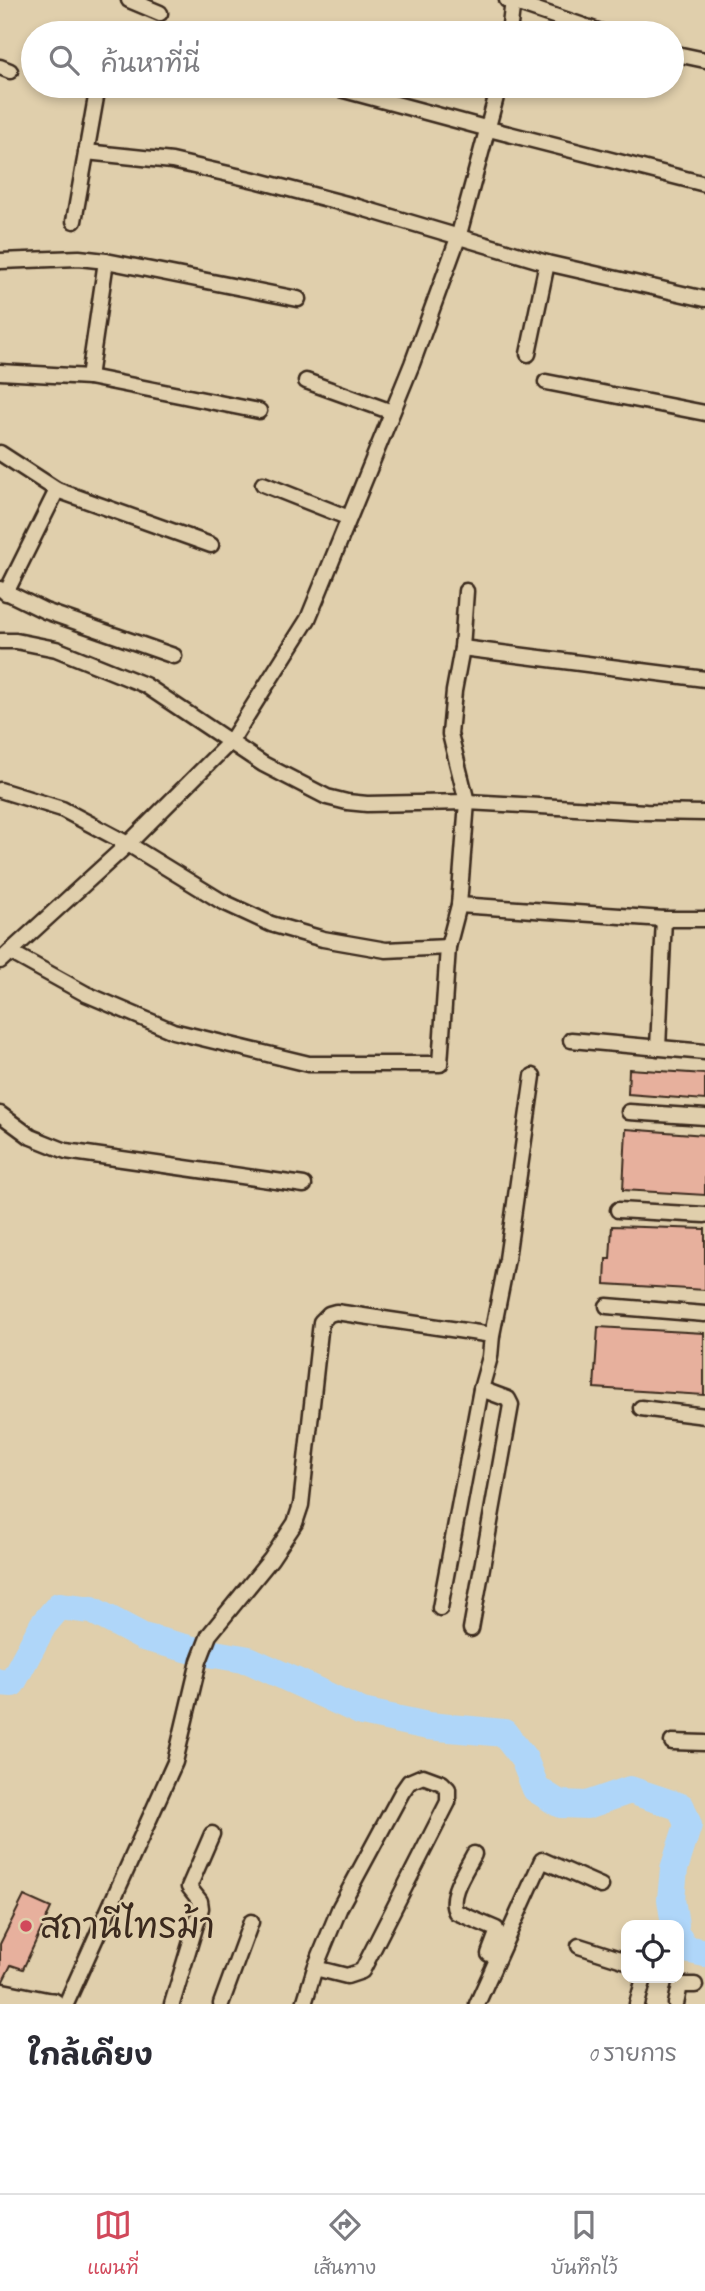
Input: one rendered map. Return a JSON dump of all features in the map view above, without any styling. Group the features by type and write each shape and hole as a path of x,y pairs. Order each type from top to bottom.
{"main road":[{"path":"0,1993 52,2004"}],"street":[{"path":"129,0 160,13"},
{"path":"510,21 511,1 569,21"},
{"path":"684,56 705,60"},
{"path":"74,221 96,98"},
{"path":"374,98 705,184"},
{"path":"466,591 462,649 450,734 467,802 459,905 448,947 440,1064 310,1064 173,1031 86,995 5,956 128,844 231,741 308,619 393,412 458,237 496,98"},
{"path":"86,152 185,163 359,207 547,263 705,299"},
{"path":"0,261 79,258 106,261 298,299"},
{"path":"89,377 106,261"},
{"path":"528,354 547,263"},
{"path":"0,372 89,377 260,411"},
{"path":"306,381 393,412"},
{"path":"546,382 705,412"},
{"path":"0,453 57,490 211,545"},
{"path":"262,484 349,519"},
{"path":"57,490 3,591 45,611 174,656"},
{"path":"0,641 16,641 56,649 145,685 263,764 327,797 346,802 467,802 705,813"},
{"path":"462,649 705,679"},
{"path":"0,790 62,809 128,844 221,901 271,924 323,939 386,950 448,947"},
{"path":"459,905 664,919 705,919"},
{"path":"658,1048 664,919"},
{"path":"570,1040 705,1052"},
{"path":"440,1608 481,1389 490,1357 533,1076"},
{"path":"629,1112 705,1117"},
{"path":"0,1114 31,1137 66,1151 304,1185"},
{"path":"618,1210 705,1215"},
{"path":"607,1306 705,1314"},
{"path":"66,2004 175,1762 199,1661 209,1635 271,1559 295,1523 301,1505 321,1322 329,1314 337,1312 492,1335"},
{"path":"471,1629 511,1405 508,1399 481,1389"},
{"path":"641,1408 705,1416"},
{"path":"672,1742 705,1744"},
{"path":"304,2004 316,1968 340,1907 402,1792 409,1782 423,1776 442,1783 448,1789 448,1802 362,1971 346,1976 316,1968"},
{"path":"172,2004 201,1908 200,1901 190,1887 212,1834"},
{"path":"468,2004 497,1933 496,1929 456,1912 453,1908 455,1892 474,1854"},
{"path":"477,2004 542,1860 601,1886"},
{"path":"221,2004 251,1922"},
{"path":"579,1946 621,1959"},
{"path":"637,2004 643,1983"},
{"path":"676,2004 680,1985 695,1984"}],"building":[{"path":"629,1069 705,1074 705,1100 628,1094"},
{"path":"626,1129 705,1135 705,1195 623,1190"},
{"path":"612,1226 705,1229 705,1290 605,1284"},
{"path":"598,1327 704,1333 704,1395 594,1388"},
{"name":"สถานีไทรม้า","path":"24,1896 51,1908 23,1969 11,1965 3,1981 0,1981 0,1944"}],"waterway":[{"path":"0,1682 12,1683 43,1625 59,1606 92,1610 143,1637 197,1651 249,1660 362,1712 428,1726 504,1733 524,1759 536,1789 560,1804 587,1805 630,1790 681,1807 688,1825 674,1869 671,1899 674,1920"},
{"path":"684,1949 705,1953"}],"place":[{"name":"สถานีไทรม้า","path":"26,1926"}]}
